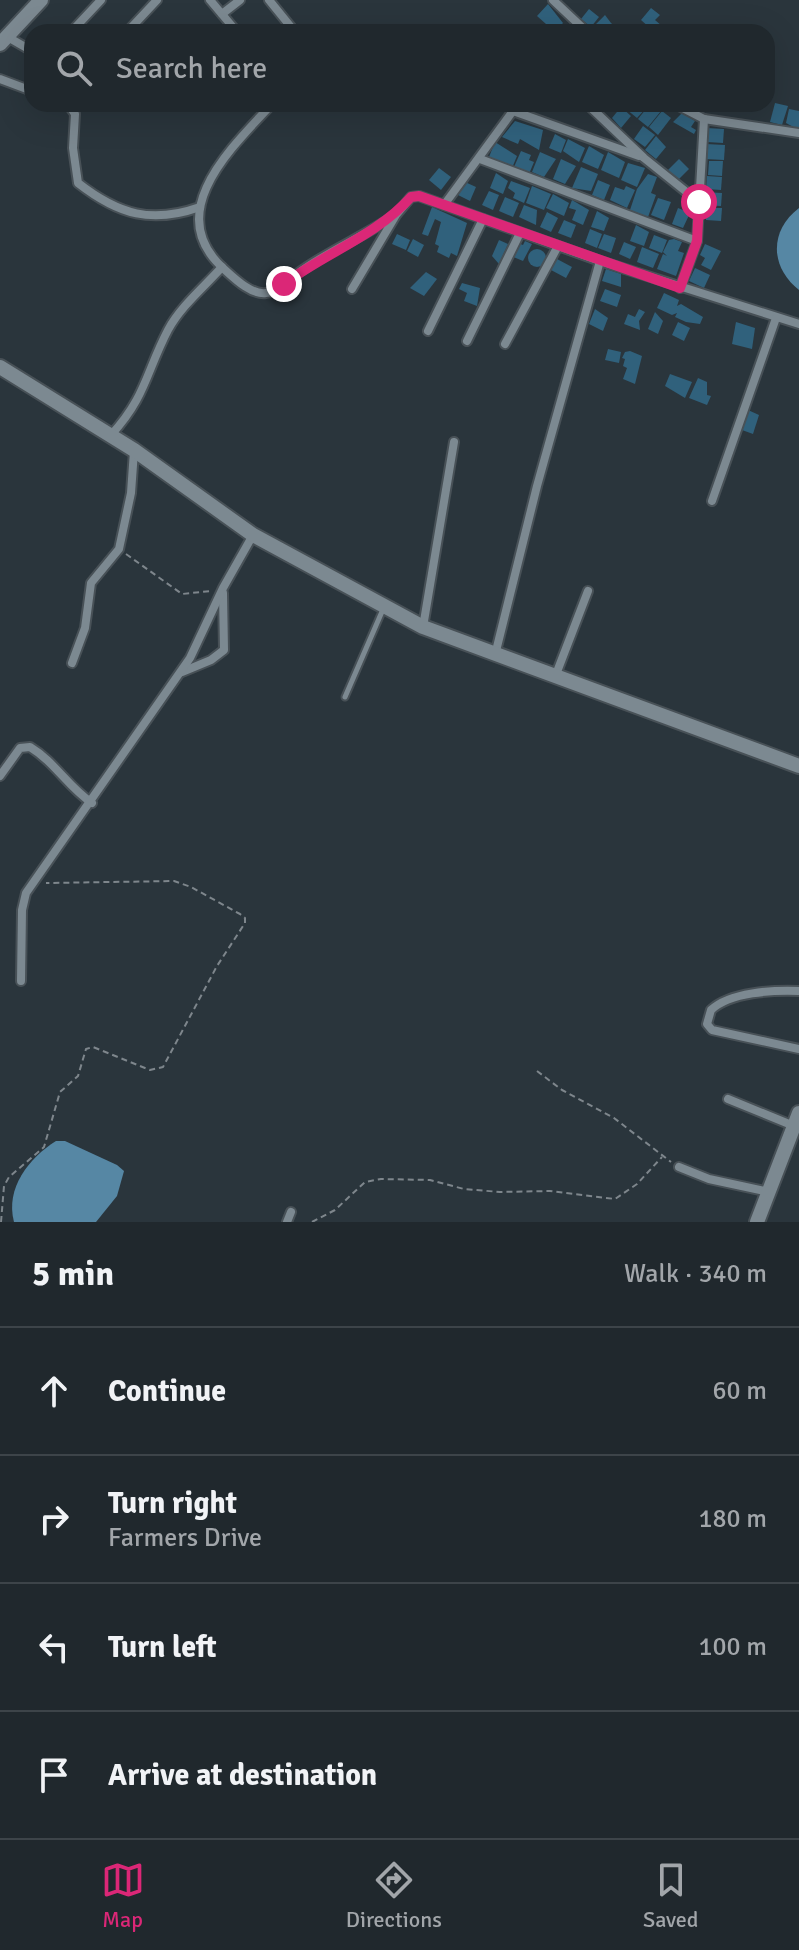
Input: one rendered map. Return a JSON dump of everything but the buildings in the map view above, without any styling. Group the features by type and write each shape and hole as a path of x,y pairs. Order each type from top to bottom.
{"street":[{"path":"24,48 3,40 41,0"},
{"path":"78,24 101,0"},
{"path":"134,24 157,0"},
{"path":"210,0 228,24"},
{"path":"222,14 240,0"},
{"path":"269,0 288,24"},
{"path":"553,0 578,24"},
{"path":"0,79 24,88"},
{"path":"74,112 73,148 78,183 139,215 171,217 200,207"},
{"path":"265,112 219,164 200,207 203,241 222,267 248,288 260,293 274,291 312,262 396,215"},
{"path":"444,205 512,112"},
{"path":"528,112 644,158"},
{"path":"595,112 644,158 699,202"},
{"path":"690,112 704,119 799,133"},
{"path":"680,288 697,241 704,119"},
{"path":"480,159 697,241"},
{"path":"352,289 396,215 415,196 680,288 799,324"},
{"path":"428,331 483,219"},
{"path":"467,341 520,233"},
{"path":"505,344 558,246"},
{"path":"495,656 537,486 600,261"},
{"path":"111,435 139,401 162,342 179,313 222,267"},
{"path":"712,501 776,318"},
{"path":"0,367 134,450 253,535 423,627 799,766"},
{"path":"423,627 454,442"},
{"path":"72,663 85,628 91,583 119,549 131,493 134,450"},
{"path":"21,981 22,910 32,883 92,803 181,673 253,535"},
{"path":"181,673 211,660 224,650 223,588"},
{"path":"554,677 588,591"},
{"path":"0,776 20,748 30,747 53,765 72,789 92,803"},
{"path":"799,991 759,993 720,1004 711,1010 707,1024 712,1030 799,1049"},
{"path":"728,1099 796,1126 757,1222"},
{"path":"679,1167 709,1179 769,1192"},
{"path":"287,1222 291,1212"}],"lane":[{"path":"345,697 384,607"}],"path":[{"path":"119,549 182,594 223,588"},
{"path":"1,1222 4,1186 9,1177 44,1147 60,1092 78,1076 86,1049 93,1047 150,1070 163,1067 245,918 191,887 174,881 32,883"},
{"path":"537,1071 562,1090 614,1118 679,1167"},
{"path":"312,1222 335,1210 365,1182 381,1179 430,1180 476,1190 550,1191 615,1199 637,1184 662,1157"}],"water":[{"path":"799,208 799,290 783,271 777,249 782,227"},
{"path":"56,1141 65,1141 124,1171 117,1196 96,1222 14,1222 12,1209 16,1186 28,1165"}],"route":[{"path":"284,284 312,262 371,232 396,215 411,197 419,196 680,288 697,241 699,202"}]}
